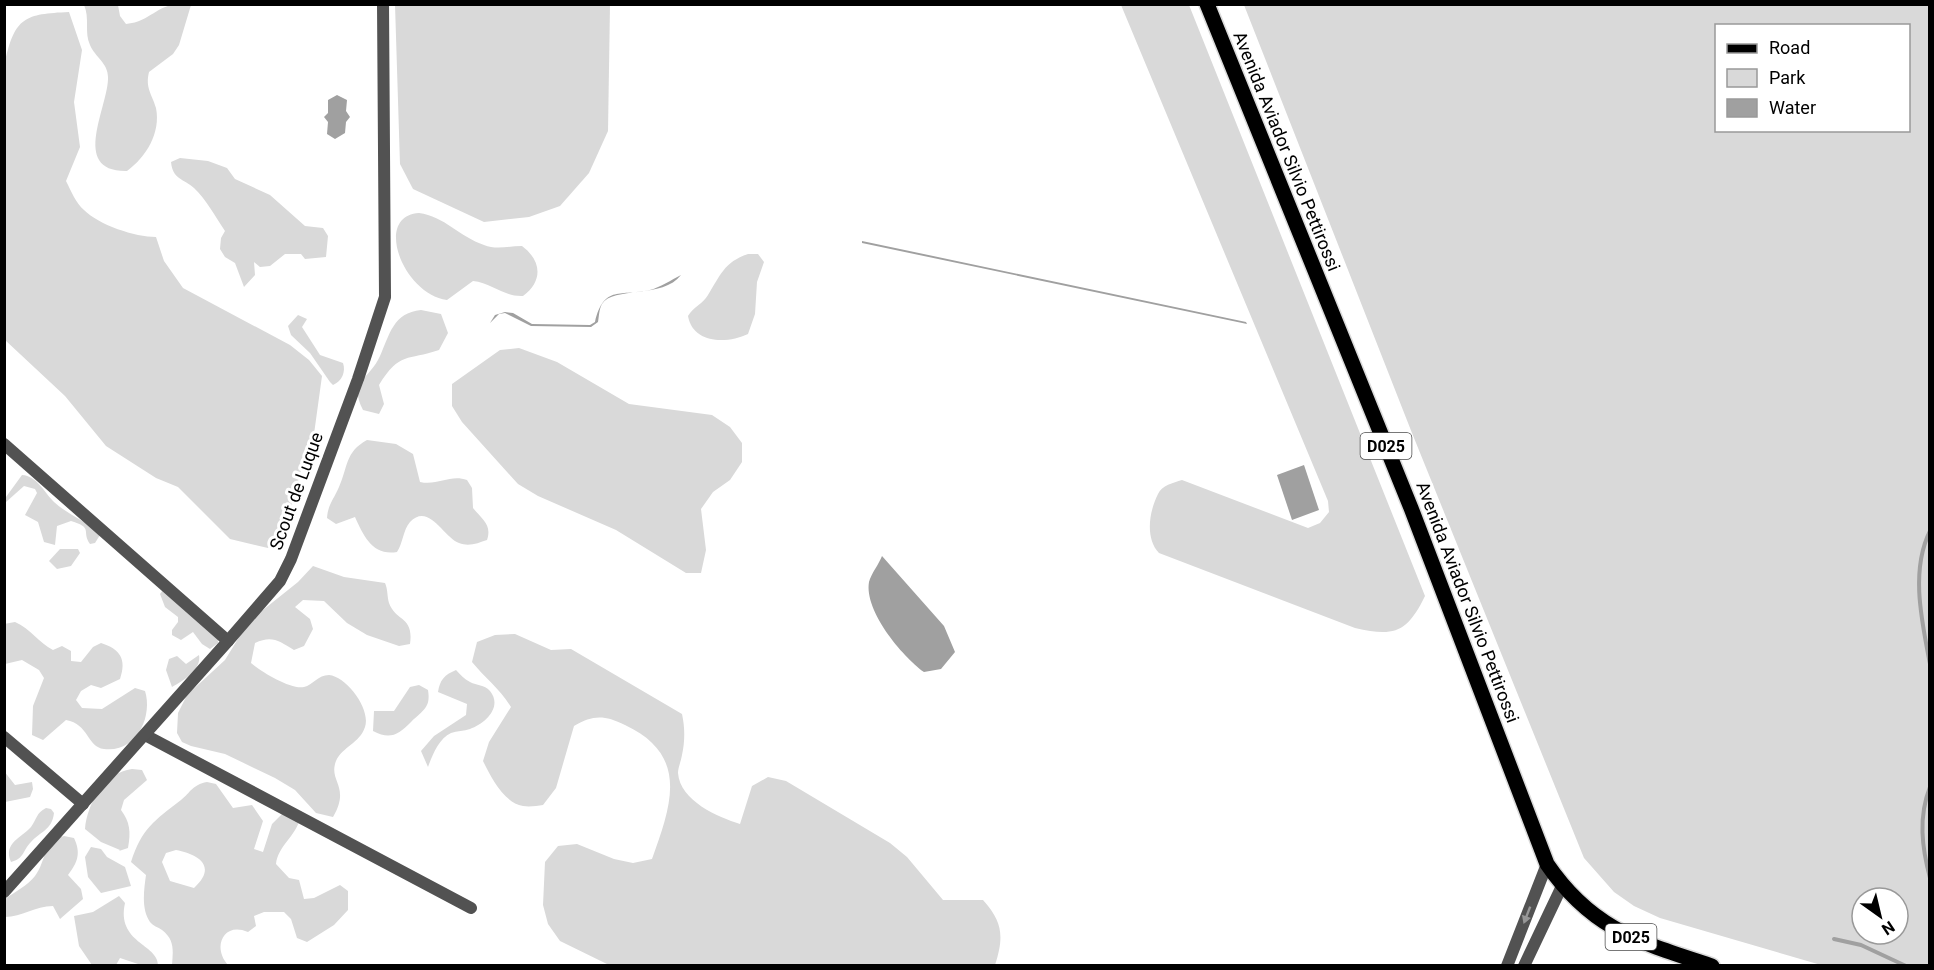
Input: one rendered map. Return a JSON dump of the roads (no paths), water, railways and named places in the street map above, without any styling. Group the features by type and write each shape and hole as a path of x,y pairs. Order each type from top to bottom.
{"main road":[{"name":"Avenida Aviador Silvio Pettirossi","path":"1207,4 1411,507 1547,864 1562,886 1580,905 1607,926 1646,945 1712,966"}],"street":[{"name":"Scout de Luque","path":"4,892 228,641 285,571 358,379 385,297 383,4"},
{"path":"4,444 228,641"},
{"path":"145,735 471,908"},
{"path":"4,736 83,804"},
{"path":"1507,966 1547,864"},
{"path":"1524,966 1562,886"}],"water":[{"path":"337,95 347,100 346,111 350,117 346,122 345,133 335,139 327,134 328,122 324,117 328,113 328,100"},
{"path":"862,241 1246,322 1247,324 862,243"},
{"path":"681,275 663,287 646,291 658,287"},
{"path":"635,292 616,295 602,304 615,294"},
{"path":"601,306 598,322 591,327 531,326 505,313 499,314 490,323 495,315 505,312 513,313 532,324 590,325 595,322"},
{"path":"1304,465 1319,510 1292,520 1277,475"},
{"path":"882,556 944,626 955,652 941,669 924,672 915,665 886,632 878,619 869,594 869,582"}],"waterway":[{"path":"1930,531 1920,563 1919,580 1921,614 1930,664"},
{"path":"1930,787 1926,798 1922,832 1930,878"},
{"path":"1834,939 1861,945 1906,966"}]}
